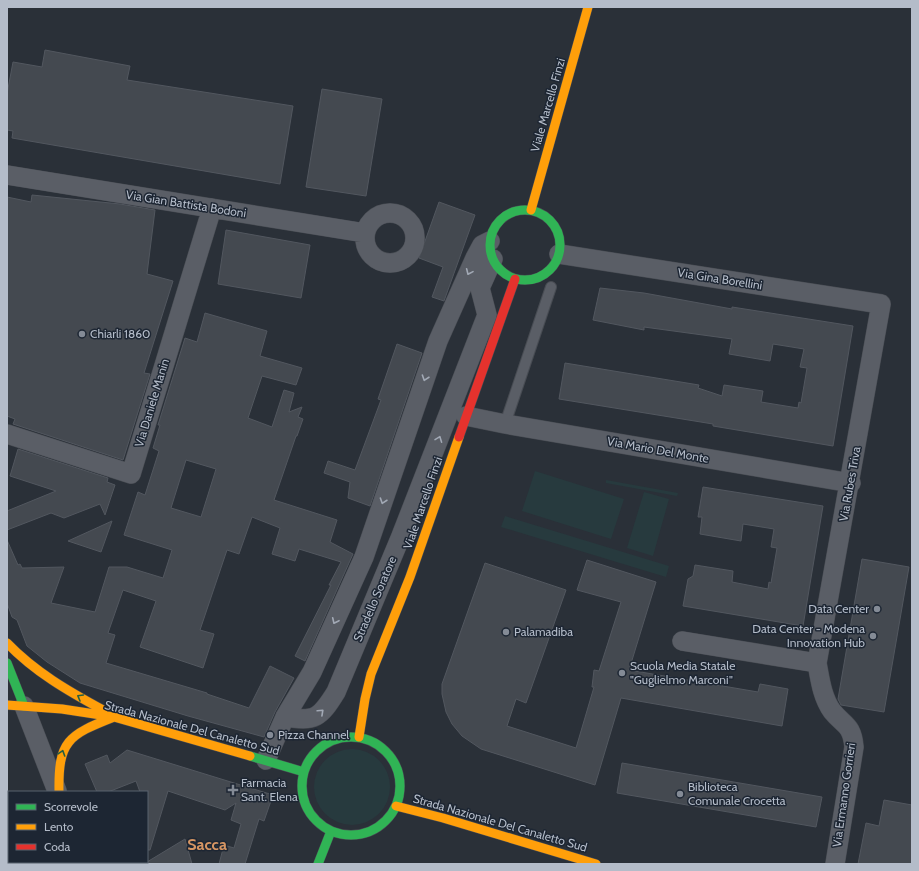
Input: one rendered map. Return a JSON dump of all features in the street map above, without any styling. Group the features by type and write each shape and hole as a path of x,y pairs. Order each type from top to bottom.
{"street":[{"name":"Viale Marcello Finzi","path":"531,210 588,7"},
{"name":"Via Gian Battista Bodoni","path":"7,175 365,233"},
{"name":"Via Daniele Manin","path":"7,434 131,474 212,208"},
{"path":"266,760 285,717 312,672 364,557 438,341 475,258 482,245 491,250 498,267 515,279 535,279 545,274 552,267 560,249 560,238 557,229 551,220 544,215 531,210 518,210 502,218 496,224 492,232 491,250 480,288 438,341"},
{"name":"Via Gina Borellini","path":"559,254 881,304"},
{"name":"Viale Marcello Finzi","path":"359,737 365,699 371,674 410,577 515,279"},
{"name":"Stradello Soratore","path":"285,717 309,720 328,705 336,692 401,536 487,315 480,288"},
{"name":"Via Rubes Triva","path":"818,664 881,304"},
{"name":"Via Mario Del Monte","path":"466,416 850,483"},
{"path":"682,641 818,664"},
{"path":"7,643 17,654 37,671 114,717"},
{"path":"7,663 16,706 58,791"},
{"name":"Via Ermanno Gorrieri","path":"818,664 822,688 826,700 832,711 850,730 854,747 835,862"},
{"name":"Strada Nazionale Del Canaletto Sud","path":"16,706 62,709 114,717 304,772"},
{"path":"59,791 60,756 64,746 81,731 114,717"},
{"path":"349,736 359,737 375,742 385,749 393,758 401,782 400,794 396,806 390,816 373,830 362,834 350,835 337,833 331,831 314,819 308,811 302,792 304,772 310,758 320,747 339,738 349,736"},
{"name":"Strada Nazionale Del Canaletto Sud","path":"396,806 443,818 596,864"},
{"path":"318,864 331,831"}],"lane":[{"path":"505,424 551,287"}],"green space":[{"path":"535,471 624,499 611,539 522,511"},
{"path":"606,480 678,493 677,496 606,483"},
{"path":"644,492 669,499 653,556 627,548"},
{"path":"505,516 669,566 666,577 501,527"},
{"path":"345,749 359,749 373,755 384,766 390,780 390,794 387,802 379,814 373,819 359,825 345,825 331,819 320,808 314,794 314,780 320,766 331,755"}],"building":[{"path":"45,50 130,66 127,80 293,106 280,184 12,138 13,131 7,130 7,94 13,62 42,67"},
{"path":"322,89 382,99 366,196 306,187"},
{"name":"Chiarli 1860","path":"32,195 120,204 155,210 147,274 173,281 144,373 150,374 123,460 13,424 15,419 7,416 7,197 31,202"},
{"path":"439,202 475,215 444,301 432,297 443,267 419,258"},
{"path":"226,230 310,245 301,298 218,284"},
{"path":"600,288 644,293 732,309 732,307 853,326 833,446 713,426 713,424 559,399 565,363 699,385 698,388 722,396 724,385 763,391 761,402 798,408 799,402 801,403 807,368 800,367 804,349 773,344 770,361 729,354 732,339 644,327 644,330 593,320"},
{"path":"205,313 267,331 260,356 302,368 296,385 262,376 248,418 272,427 284,390 294,393 289,412 302,407 298,417 303,419 274,500 337,520 330,542 353,554 305,661 295,656 341,562 299,549 295,561 272,554 280,528 252,517 239,554 227,550 200,630 214,634 203,668 140,647 156,601 123,590 108,633 115,635 106,663 207,693 249,708 270,666 294,678 275,712 264,737 188,716 80,683 47,662 27,646 17,620 12,617 7,603 7,540 18,565 20,564 22,568 64,567 51,603 95,612 109,567 127,567 163,578 172,550 124,535 138,492 145,495 159,451 153,448 160,425 158,425 185,338 197,342","holes":["186,460 216,469 201,517 171,508"]},
{"path":"397,344 422,353 370,506 348,498 350,482 324,473 328,461 355,470 381,400 378,399"},
{"path":"18,449 108,478 107,482 115,485 105,515 100,504 64,518 51,513 7,530 7,511 56,491 10,476"},
{"path":"703,487 823,506 803,626 683,606 688,579 693,576 695,565 733,571 732,582 768,589 769,582 771,583 777,548 771,547 774,529 743,524 741,541 700,534 702,517 698,517"},
{"path":"112,521 101,552 68,541"},
{"name":"Data Center","path":"862,559 909,567 884,712 841,705 838,699"},
{"path":"587,560 656,582 629,670 758,692 760,684 788,689 782,726 621,698 595,785 481,749 462,736 452,724 446,712 442,694 442,684 485,563 566,590 526,703 516,699 507,726 576,748 594,687 592,687 594,670 599,671 621,602 577,590"},
{"path":"127,750 273,795 264,821 259,819 245,864 219,864 224,845 234,848 241,824 231,820 236,803 225,810 168,791 150,850 148,850 148,791 140,791 136,781 111,791 97,791 85,764 107,755 110,763"},
{"path":"622,763 822,797 816,827 617,793"},
{"path":"884,800 912,805 912,864 858,864 866,823 879,826"},
{"path":"185,839 192,864 142,864 148,863 148,861"}],"traffic: fast":[{"path":"525,210 538,213 550,220 557,232 560,245 557,258 550,270 538,277 525,280 512,277 500,270 493,258 490,245 493,232 500,220 512,213 525,210"},
{"path":"7,663 24,706"},
{"path":"351,737 370,740 386,751 397,767 400,786 397,805 386,821 370,832 351,835 332,832 316,821 305,805 302,786 305,767 316,751 332,740 351,737"},
{"path":"250,756 304,772"},
{"path":"318,864 331,831"}],"traffic: slow":[{"path":"531,210 588,7"},
{"path":"359,737 365,699 371,674 410,577 459,437"},
{"path":"7,643 40,672 103,710"},
{"path":"7,705 62,709 114,717 250,756"},
{"path":"59,791 61,761 69,742 76,735 86,729 114,717"},
{"path":"396,806 443,818 596,864"}],"traffic: jam":[{"path":"459,437 515,279"}],"place":[{"name":"Chiarli 1860","path":"82,334"},
{"name":"Data Center","path":"877,609"},
{"name":"Palamadiba","path":"506,632"},
{"name":"Data Center - Modena Innovation Hub","path":"873,636"},
{"name":"Scuola Media Statale \"Guglielmo Marconi\"","path":"622,673"},
{"name":"Pizza Channel","path":"270,735"},
{"name":"Farmacia Sant. Elena","path":"233,790"},
{"name":"Biblioteca Comunale Crocetta","path":"680,794"}],"district":[{"name":"Sacca","path":"207,844"}]}
